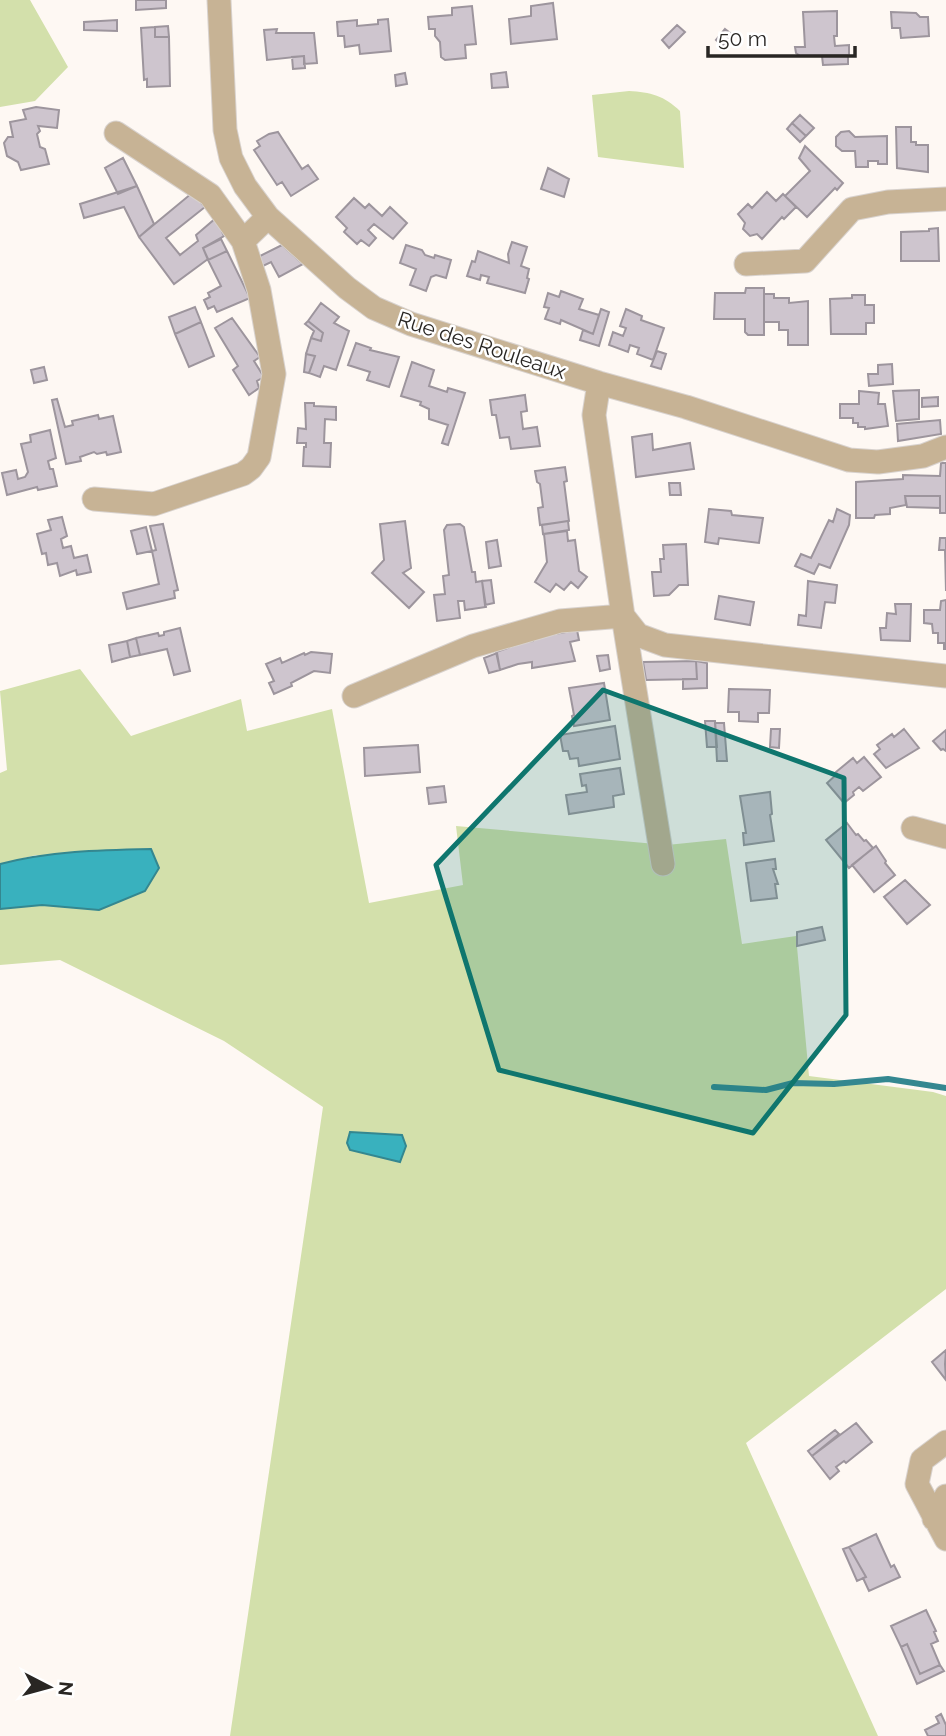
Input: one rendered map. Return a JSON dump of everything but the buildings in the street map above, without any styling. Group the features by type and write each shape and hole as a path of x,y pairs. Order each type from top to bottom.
{"street":[{"name":"Rue des Rouleaux","path":"219,0 225,130 231,158 245,186 268,217 288,232 347,288 374,308 411,324 599,383 686,407 849,460 878,462 923,456 946,447"},
{"path":"94,499 154,503 243,474 259,457 274,374 259,290 243,241 210,195 116,132"},
{"path":"747,264 805,261 852,209 888,202 946,200"},
{"path":"243,241 268,217"},
{"path":"599,383 594,415 663,864"},
{"path":"623,616 638,635 665,645 946,676"},
{"path":"354,696 473,646 560,621 623,616"},
{"path":"912,828 946,837"},
{"path":"946,1441 922,1460 917,1484 946,1539"},
{"path":"934,1519 946,1496"}],"highlighted area":[{"path":"603,690 844,778 846,1015 753,1133 499,1070 436,865"}],"green space":[{"path":"0,0 30,0 68,67 35,101 0,107"},
{"path":"629,91 657,96 680,111 684,168 598,157 592,95"},
{"path":"80,669 131,736 241,699 247,731 332,709 369,903 463,885 456,826 667,845 726,839 742,944 796,936 809,1076 946,1096 946,1289 746,1443 878,1736 230,1736 323,1107 224,1041 60,960 0,965 0,909 42,905 99,910 145,891 36,855 0,864 0,773 7,770 0,691"}],"water":[{"path":"151,849 159,868 145,891 99,910 42,905 0,909 0,864 56,854"},
{"path":"350,1132 402,1135 406,1146 400,1162 350,1150 347,1143"}],"waterway":[{"path":"714,1087 766,1090 793,1083 834,1084 888,1079 946,1088"}]}
